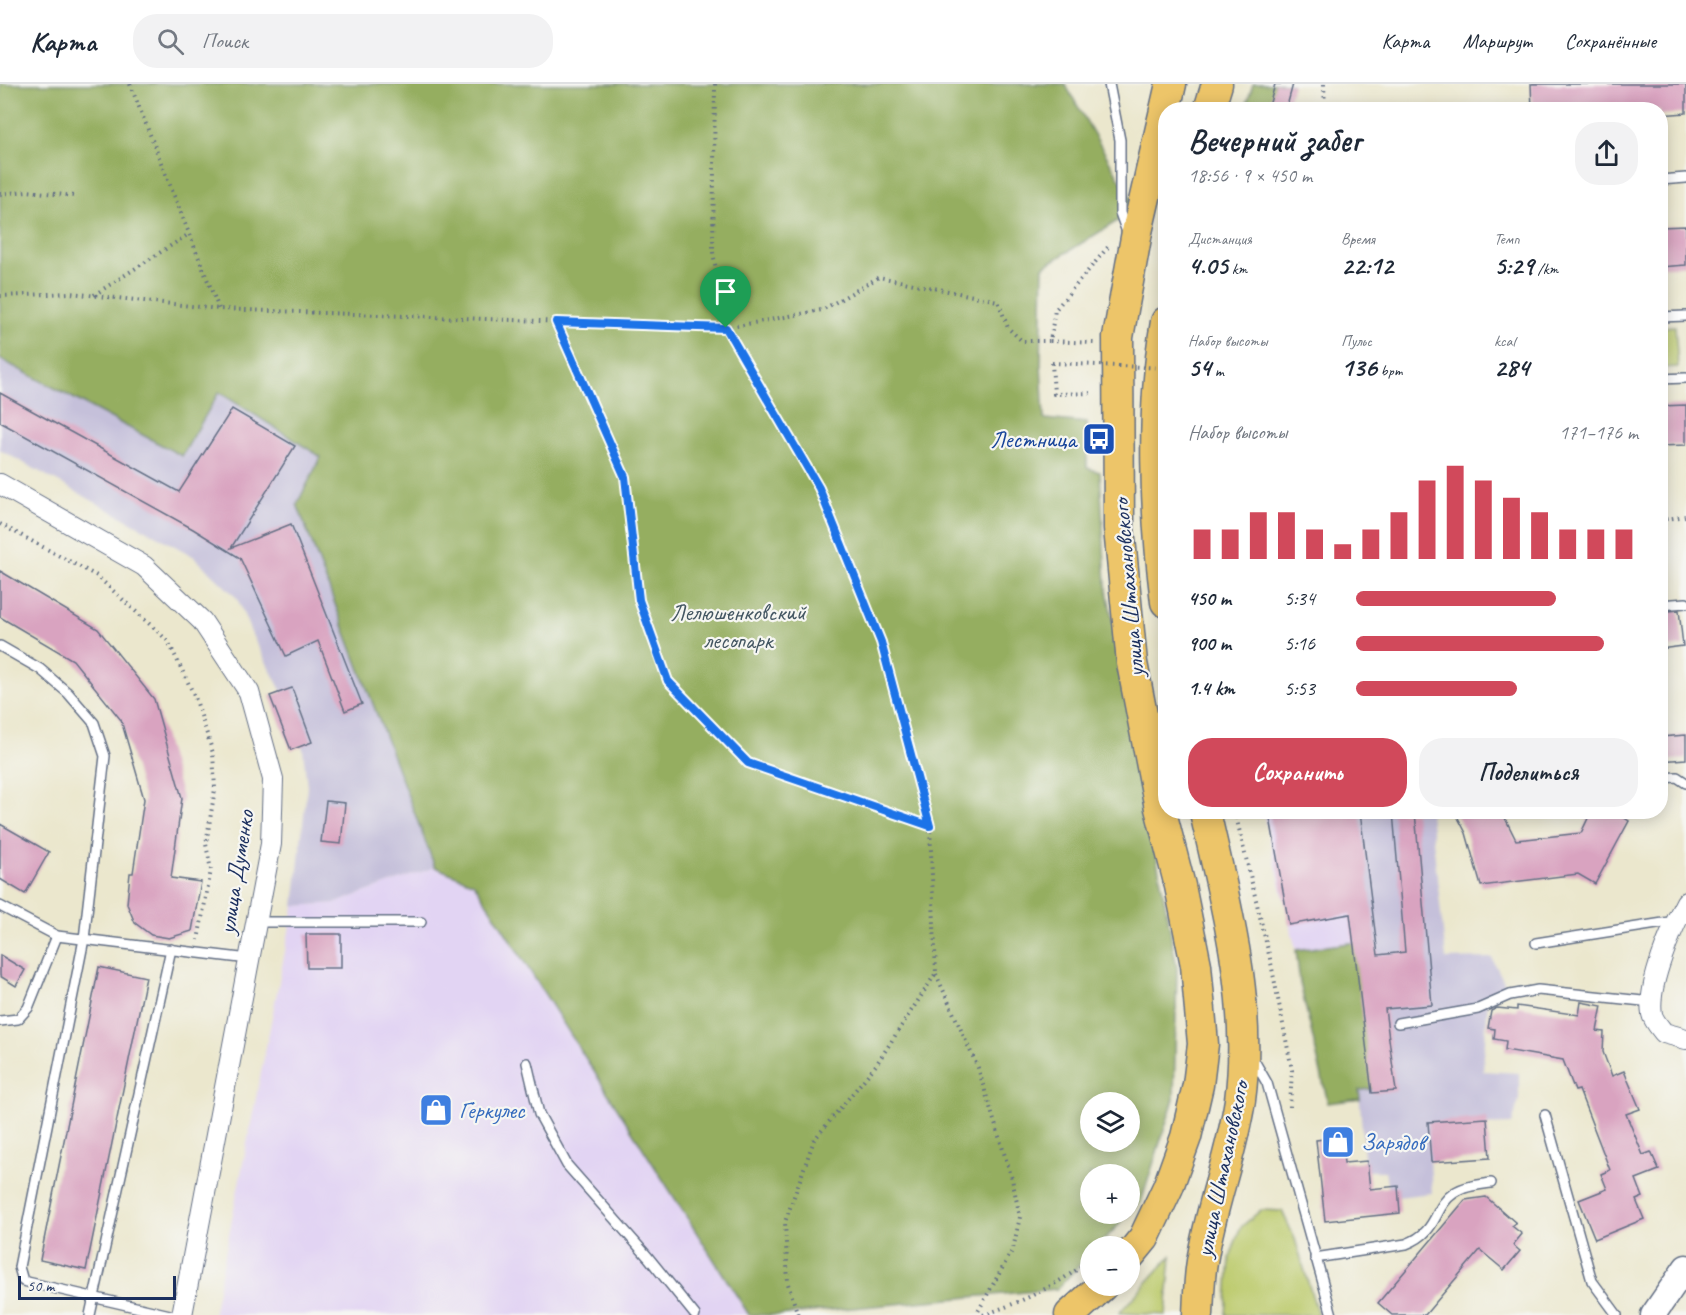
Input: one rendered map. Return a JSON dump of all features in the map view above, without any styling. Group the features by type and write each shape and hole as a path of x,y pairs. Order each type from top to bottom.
{"main road":[{"name":"улица Штахановского","path":"1166,102 1171,84"},
{"path":"1211,102 1217,84"},
{"name":"улица Штахановского","path":"1158,129 1124,245 1116,362 1119,528 1132,663 1158,798"},
{"name":"улица Штахановского","path":"1158,446 1158,540"},
{"name":"улица Штахановского","path":"1140,1243 1168,1187 1186,1137 1198,1085 1203,1044 1196,965 1180,886 1163,819"},
{"name":"улица Штахановского","path":"1198,1315 1202,1257 1232,1149 1245,1045 1238,966 1206,819"},
{"path":"1070,1315 1091,1296"}],"street":[{"name":"улица Думенко","path":"0,484 144,566 202,621 249,692 273,779 272,844 182,1315"},
{"path":"1686,902 1670,932 1652,1015 1664,1033 1686,1039"},
{"path":"1669,1302 1686,1267"}],"lane":[{"path":"1109,84 1120,140 1120,213 1124,245"},
{"path":"1668,179 1686,178"},
{"path":"1668,317 1686,316"},
{"path":"1668,379 1686,378"},
{"path":"1668,604 1686,603"},
{"path":"0,646 40,669 68,693 94,723 105,756 84,939 19,1267 23,1281 170,1315"},
{"path":"1668,778 1677,777 1686,783"},
{"path":"0,906 57,936 249,959"},
{"path":"1536,943 1676,921"},
{"path":"256,922 421,922"},
{"path":"0,1021 18,1018 28,1008 57,936"},
{"path":"90,1315 96,1298 171,949"},
{"path":"1398,1023 1478,1009 1510,995 1538,990 1653,1002"},
{"path":"1245,1045 1267,1083 1332,1315"},
{"path":"527,1063 539,1114 567,1165 648,1257 694,1315"},
{"path":"1545,1115 1593,1281 1617,1315"},
{"path":"1315,1258 1406,1244 1420,1239 1452,1194 1466,1187 1491,1183"}],"path":[{"path":"130,84 219,309"},
{"path":"716,84 713,252 726,328 819,488 881,642 930,826 936,974 978,1068 1012,1179 1020,1217 1013,1249 976,1315"},
{"path":"1324,84 1325,102"},
{"path":"0,194 27,191 75,195"},
{"path":"93,296 189,234"},
{"path":"1050,341 1055,310 1086,271 1124,245"},
{"path":"0,296 70,294 219,309 726,328 822,310 879,277 998,301 1008,328 1022,341 1098,343 1097,353"},
{"path":"556,322 625,477 639,600 668,681 748,763 930,826"},
{"path":"1103,393 1054,394 1052,363 1158,368"},
{"path":"1096,373 1097,363"},
{"path":"1095,393 1096,383"},
{"path":"1668,519 1686,516"},
{"path":"0,525 97,576 168,641 195,697 213,753 215,789 206,844 211,870 196,952"},
{"path":"1238,819 1271,963 1292,1070 1290,1113"},
{"path":"798,1315 789,1284 785,1222 814,1140 876,1065 936,974"},
{"path":"983,1315 1019,1303 1080,1267"}],"shaded area":[{"path":"0,359 181,456 218,392 321,457 297,504 435,867 335,903 294,906 307,787 303,749 285,698 252,635 237,598 193,556 0,450"},
{"path":"1265,819 1342,819 1358,942 1296,950"},
{"path":"1342,819 1431,819 1446,959 1492,958 1506,986 1488,997 1483,1071 1519,1073 1519,1099 1512,1124 1450,1126 1449,1158 1430,1159 1432,1193 1389,1198 1385,1171 1365,1171 1359,1090 1372,1089 1352,880"},
{"name":"Геркулес","path":"435,867 474,882 749,1315 213,1315 294,906 335,903"}],"green space":[{"name":"Лелюшенковский лесопарк","path":"0,84 1065,84 1137,209 1043,267 1041,364 1044,419 1087,423 1087,468 1100,472 1106,585 1177,968 1174,1099 1141,1202 1140,1164 1080,1164 1080,1224 1119,1224 1108,1236 1080,1236 1080,1265 1057,1289 778,1315 749,1315 474,883 435,867 297,504 321,457 219,392 182,456 0,359"},
{"path":"1253,84 1291,84 1285,102 1247,102"},
{"path":"1668,326 1675,326 1678,367 1668,368"},
{"path":"1358,942 1373,1089 1359,1090 1360,1099 1328,1103 1300,983 1296,950"},
{"path":"1261,1210 1282,1211 1295,1239 1318,1315 1226,1315 1230,1258 1240,1228"},
{"path":"1171,1256 1166,1315 1119,1313 1135,1296 1140,1296 1140,1290"}],"building":[{"path":"1275,84 1293,84 1288,102 1270,102"},
{"path":"1531,84 1686,84 1686,113 1668,114 1668,102 1532,102"},
{"path":"1686,226 1686,265 1668,266 1668,227"},
{"path":"0,393 179,492 232,409 295,446 231,548 291,524 362,704 345,711 318,641 286,656 240,558 193,529 0,422"},
{"path":"1686,405 1686,445 1668,446 1668,406"},
{"path":"0,571 98,629 154,699 182,798 171,878 201,882 192,931 169,938 151,935 135,923 127,904 130,873 133,873 144,799 121,720 73,660 0,617"},
{"path":"1679,610 1683,646 1668,648 1668,611"},
{"path":"292,688 312,742 291,750 270,696"},
{"path":"1686,735 1686,759 1668,760 1668,736"},
{"path":"326,801 345,803 341,844 321,842"},
{"path":"1270,819 1361,819 1378,955 1405,952 1394,819 1416,819 1432,1005 1385,1009 1396,1091 1372,1093 1350,914 1289,925"},
{"path":"1459,819 1506,819 1516,840 1581,833 1588,819 1626,819 1629,821 1595,884 1578,874 1481,886 1466,833"},
{"path":"0,824 49,852 25,894 0,879"},
{"path":"306,934 341,934 341,968 307,968"},
{"path":"0,955 25,970 16,986 0,976"},
{"path":"99,967 146,977 86,1270 40,1260"},
{"path":"1581,1002 1602,1006 1597,1031 1604,1032 1603,1052 1612,1076 1624,1071 1640,1109 1626,1114 1643,1155 1651,1152 1659,1170 1636,1179 1643,1197 1636,1200 1644,1219 1595,1239 1579,1200 1607,1189 1601,1174 1610,1170 1579,1090 1575,1091 1563,1060 1505,1050 1506,1041 1494,1039 1495,1029 1488,1028 1491,1011 1497,1008 1517,1010 1517,1006 1579,1015"},
{"path":"1487,1118 1490,1158 1431,1162 1428,1122"},
{"path":"1341,1137 1344,1163 1367,1161 1370,1189 1398,1186 1400,1213 1325,1221 1316,1140"},
{"path":"1486,1197 1516,1223 1512,1226 1522,1234 1513,1245 1520,1251 1504,1270 1480,1250 1425,1315 1392,1315 1378,1303 1465,1200"}],"place":[{"name":"Лестница","path":"1099,439"},
{"name":"Геркулес","path":"436,1110"},
{"name":"Зарядов","path":"1338,1142"}],"route":[{"path":"556,322 726,328 819,488 881,642 930,826 748,763 668,681 639,600 625,477 556,322"}]}
